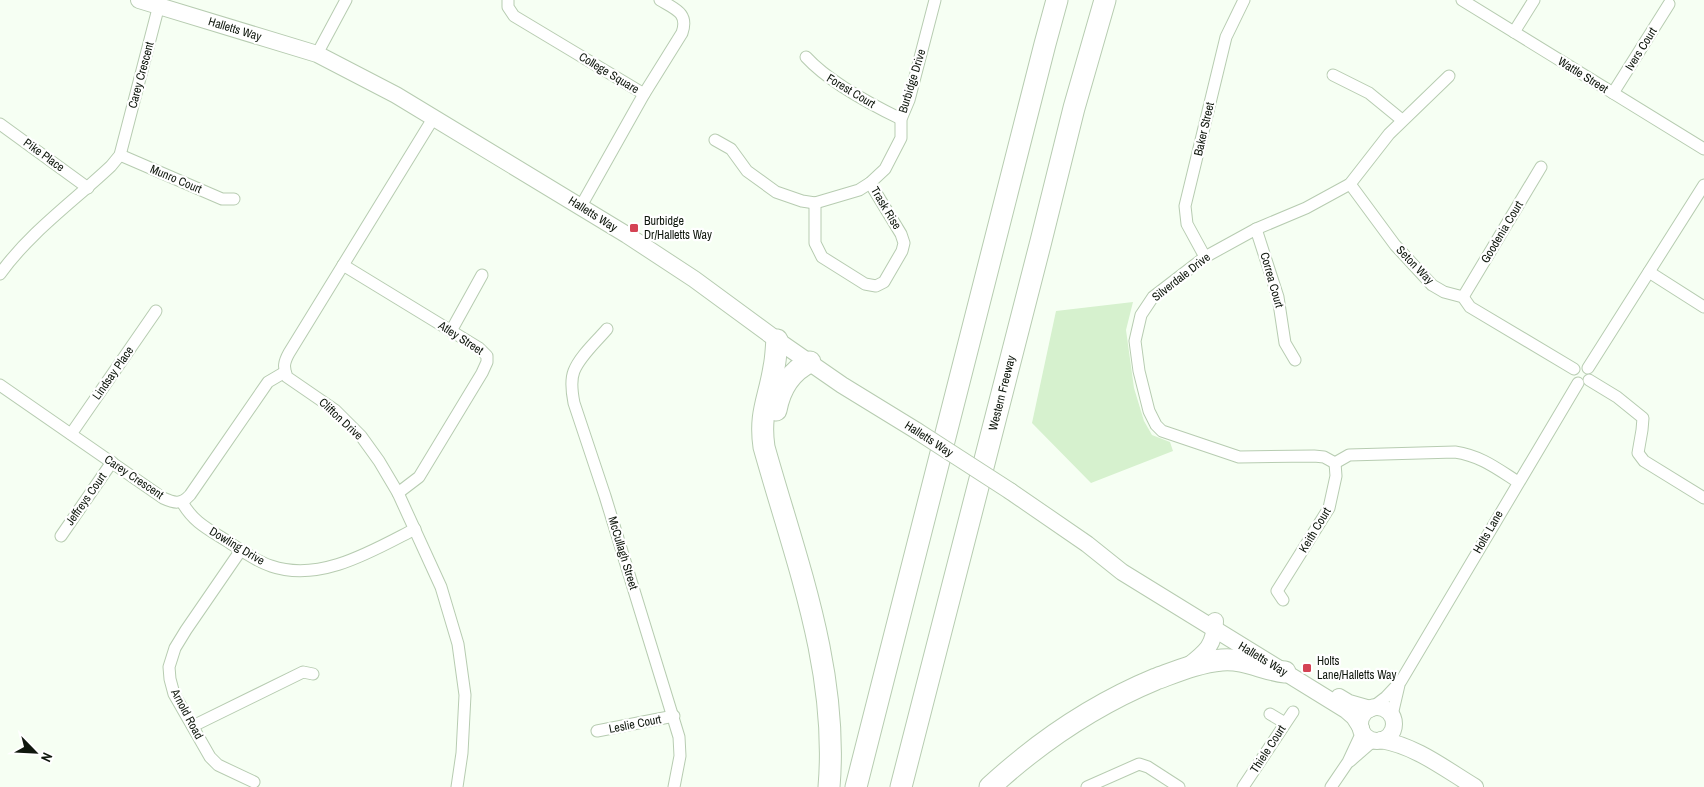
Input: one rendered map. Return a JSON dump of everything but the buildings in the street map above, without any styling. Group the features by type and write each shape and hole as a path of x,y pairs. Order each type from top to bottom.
{"highway":[{"path":"856,787 1044,44 1057,0"},
{"name":"Western Freeway","path":"901,787 1074,108 1105,0"},
{"path":"777,340 774,366 764,407 762,434 817,632 822,659 830,738 831,765 829,787"},
{"path":"787,522 774,436 774,418 783,388 800,366 810,362"},
{"path":"990,787 1014,764 1042,742 1089,712 1126,693 1186,667 1230,660 1253,663 1275,671 1286,672"}],"street":[{"name":"Halletts Way","path":"139,0 317,54 434,117 581,206 694,278 777,340 842,385 1010,491 1087,544 1123,561 1286,672 1346,710 1370,735"},
{"path":"317,54 346,0"},
{"name":"College Square","path":"508,0 508,7 514,16 644,94 682,33 685,24 682,15 660,0"},
{"name":"Burbidge Drive","path":"815,203 859,190 885,169 902,138 901,119 909,100 935,0"},
{"name":"Baker Street","path":"1205,257 1187,224 1186,206 1226,37 1244,0"},
{"name":"Wattle Street","path":"1462,0 1704,149"},
{"path":"1514,32 1534,0"},
{"name":"Ivers Court","path":"1613,93 1669,4"},
{"name":"Carey Crescent","path":"0,274 10,260 36,233 88,188 120,155 159,5"},
{"name":"Forest Court","path":"806,58 819,71 882,110 901,119"},
{"path":"1333,75 1369,93 1402,120"},
{"name":"Silverdale Drive","path":"1335,464 1324,457 1314,456 1239,457 1162,432 1149,411 1139,371 1135,341 1141,315 1153,297 1205,257 1256,229 1306,208 1350,184 1389,134 1449,76"},
{"path":"581,206 644,94"},
{"path":"182,502 190,495 268,382 285,372 284,361 434,117"},
{"name":"Pike Place","path":"0,124 88,188"},
{"path":"715,140 731,149 747,171 776,192 802,201 815,203"},
{"name":"Munro Court","path":"120,155 222,199 234,199"},
{"name":"Goodenia Court","path":"1463,297 1541,167"},
{"name":"Trask Rise","path":"815,203 815,243 822,257 865,284 876,286 884,282 902,252 904,243 901,234 870,183"},
{"name":"Seton Way","path":"1350,184 1395,245 1432,284 1444,292 1463,297 1470,307 1574,370"},
{"path":"1588,368 1704,185"},
{"name":"Correa Court","path":"1256,229 1278,297 1286,343 1294,360"},
{"name":"Atley Street","path":"343,265 485,352 488,362 419,476 398,493"},
{"path":"1649,272 1704,306"},
{"path":"451,330 482,275"},
{"name":"Lindsay Place","path":"71,434 156,311"},
{"name":"McCullagh Street","path":"607,329 573,372 572,388 574,403 680,738 680,756 674,787"},
{"path":"1581,366 1588,368 1591,374 1589,380 1584,384 1578,384 1573,379 1574,370 1581,366"},
{"name":"Clifton Drive","path":"285,372 287,377 335,410 361,436 398,493 440,586 458,644 465,695 462,753 457,787"},
{"path":"1589,380 1617,397 1643,418 1638,453 1644,461 1704,498"},
{"name":"Holts Lane","path":"1371,708 1386,697 1400,681 1578,384"},
{"name":"Carey Crescent","path":"0,385 163,498 172,502 182,502"},
{"path":"1335,464 1349,455 1455,452 1471,454 1518,482"},
{"name":"Jeffreys Court","path":"61,536 112,462"},
{"name":"Keith Court","path":"1276,594 1329,508 1336,476 1335,464"},
{"name":"Dowling Drive","path":"182,502 195,521 241,550 272,566 304,571 332,566 367,553 415,529"},
{"name":"Arnold Road","path":"241,550 178,642 169,667 174,694 210,757 218,765 254,782"},
{"name":"Halletts Way","path":"1215,624 1337,696 1350,703 1371,708"},
{"path":"1186,667 1204,654 1210,645 1215,624"},
{"path":"193,726 303,672 313,674"},
{"name":"Holts Lane","path":"1393,719 1400,681"},
{"path":"1331,787 1348,762 1364,751 1370,735 1362,717 1371,708 1384,708 1419,752"},
{"name":"Thiele Court","path":"1243,787 1293,712"},
{"path":"1270,714 1285,723"},
{"name":"Leslie Court","path":"597,731 674,716"},
{"path":"1370,735 1387,737 1392,732 1393,719"},
{"path":"1370,735 1419,752 1476,787"},
{"path":"1087,787 1139,764 1179,787"}],"green space":[{"path":"1133,302 1126,330 1134,388 1144,421 1152,435 1170,442 1173,451 1091,483 1032,423 1056,311"}],"place":[{"name":"Burbidge Dr/Halletts Way","path":"634,228"},
{"name":"Holts Lane/Halletts Way","path":"1307,668"}]}
